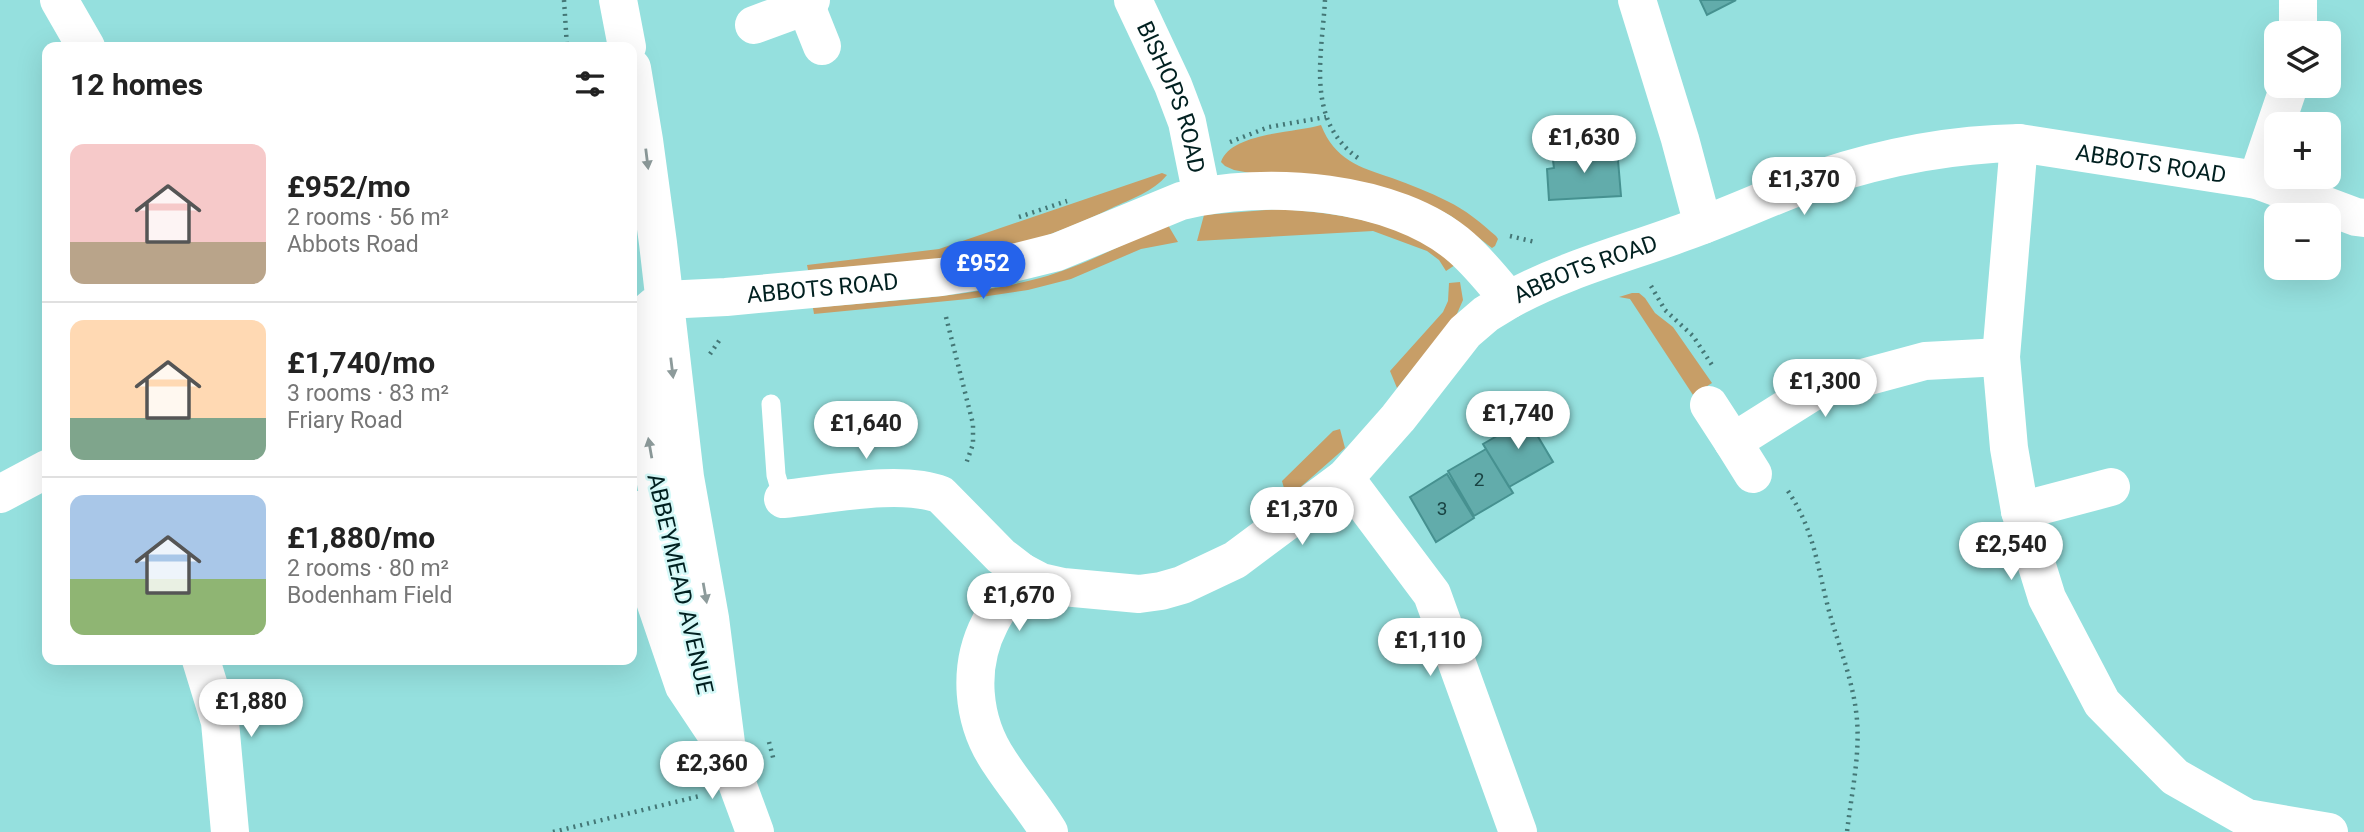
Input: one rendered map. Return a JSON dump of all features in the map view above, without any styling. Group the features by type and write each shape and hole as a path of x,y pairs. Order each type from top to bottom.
{"street":[{"path":"60,0 83,42"},
{"path":"605,42 610,0"},
{"path":"618,0 626,42"},
{"name":"BISHOPS ROAD","path":"1133,0 1173,85 1187,122 1202,196"},
{"path":"1637,0 1703,225"},
{"path":"2298,0 2298,21"},
{"path":"754,25 808,3 822,46"},
{"name":"ABBEYMEAD AVENUE","path":"637,98 644,141 648,302 685,477 710,618 727,751 755,832"},
{"path":"2257,180 2285,98"},
{"path":"2019,143 2001,357 2009,448 2020,511 2047,598 2102,703 2175,777 2247,818 2329,832"},
{"name":"ABBOTS ROAD","path":"648,302 726,298 941,277 985,270 1057,252 1157,209 1202,196 1244,191 1303,193 1365,202 1399,212 1436,230 1461,247 1509,300 1554,278 1703,225 1819,179 1904,155 1989,144 2019,143 2257,180 2364,218"},
{"path":"783,499 902,488 919,489 941,495 1001,556 1041,582 1063,587 1139,594 1161,591 1182,585 1236,560 1345,478 1398,418 1465,332 1486,314 1509,300"},
{"path":"1733,442 1814,391 1925,361 2001,357"},
{"path":"1713,390 1733,442 1768,479"},
{"path":"0,494 42,472"},
{"path":"1345,478 1432,594 1518,832"},
{"path":"2020,511 2111,486"},
{"name":"ABBEYMEAD AVENUE","path":"637,529 655,601 684,686 727,751"},
{"path":"1022,572 990,623 979,651 976,677 977,710 985,737 999,761 1049,832"},
{"path":"203,665 220,722 230,832"}],"lane":[{"path":"771,404 776,475 783,499"}],"path":[{"path":"564,0 567,42"},
{"path":"1325,0 1321,101 1333,132 1345,149 1368,162"},
{"path":"1194,156 1269,127 1326,117"},
{"path":"1015,219 1076,199"},
{"path":"1501,230 1508,236 1537,242"},
{"path":"1631,251 1642,282 1650,280 1657,298 1693,336 1713,390"},
{"path":"941,495 968,460 974,434 943,308"},
{"path":"1768,479 1808,527 1853,696 1857,747 1847,832"},
{"path":"554,832 739,787"}],"shaded area":[{"path":"1321,125 1333,146 1349,160 1461,208 1496,236 1498,239 1495,246 1492,248 1451,216 1434,207 1234,170 1221,162 1227,152 1250,139"},
{"path":"1162,173 1167,175 1141,194 1073,225 1019,244 933,260 808,270 807,265 939,249"},
{"path":"1279,209 1349,217 1395,229 1437,250 1455,265 1446,271 1439,260 1427,251 1373,231 1197,241 1204,215"},
{"path":"1168,225 1178,242 1141,249 1071,279 1028,290 968,299 814,314 813,308 927,298 1040,278 1089,260"},
{"path":"1460,282 1463,300 1456,316 1397,388 1390,371 1443,312 1448,301 1449,283"},
{"path":"1639,293 1655,313 1673,327 1712,383 1693,395 1630,299 1619,297"},
{"path":"1340,429 1345,448 1287,499 1282,481 1333,431"}],"building":[{"path":"1700,0 1736,0 1707,15"},
{"path":"1616,134 1617,148 1580,151 1579,136"},
{"path":"1617,148 1621,196 1549,200 1547,169 1554,168 1552,153"},
{"path":"1524,413 1553,462 1509,487 1483,444 1509,429 1506,424"},
{"path":"1486,449 1513,493 1474,516 1448,471"},
{"path":"1447,474 1474,518 1436,542 1410,497"}]}
